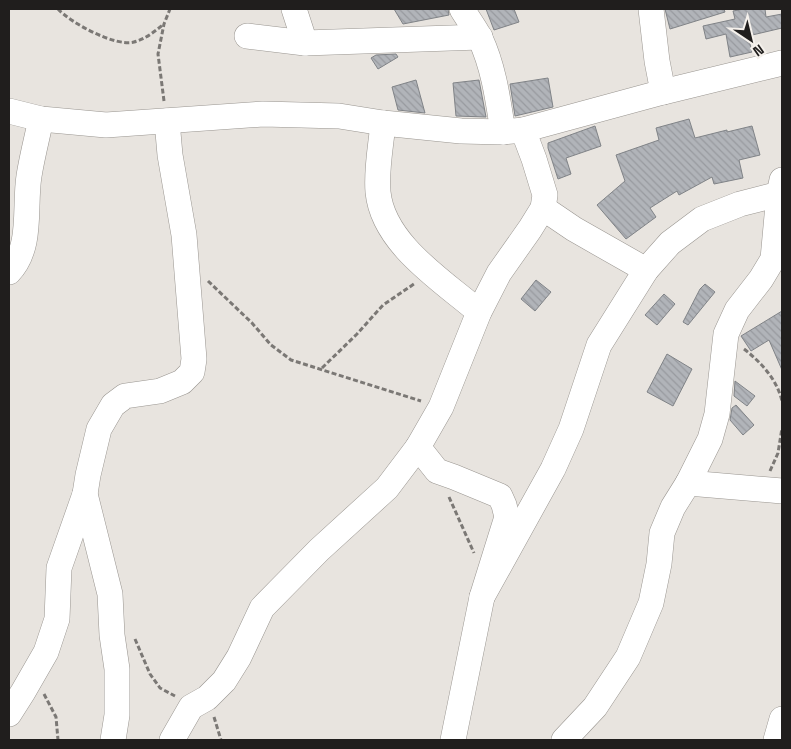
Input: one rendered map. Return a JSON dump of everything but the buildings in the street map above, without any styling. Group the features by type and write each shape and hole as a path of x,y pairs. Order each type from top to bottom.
{"street":[{"path":"294,9 305,43"},
{"path":"172,740 191,707 207,698 224,681 239,657 262,608 319,550 387,488 418,447 441,407 479,312 499,273 530,230 543,208 545,195 534,159 513,131 480,37 462,9"},
{"path":"651,9 657,61 663,92"},
{"path":"246,36 305,43 480,37"},
{"path":"9,111 42,119 106,125 262,114 339,116 383,123 461,131 513,131 663,92 781,69"},
{"path":"9,272 21,251 26,226 29,177 42,119"},
{"path":"9,714 46,652 57,618 59,568 85,494 98,429 113,405 125,396 160,391 182,382 192,372 194,359 188,270 170,155 167,121"},
{"path":"383,123 378,169 378,192 381,209 394,235 431,273 479,312"},
{"path":"482,597 557,461 571,429 599,345 646,270 670,243 702,219 781,187 773,259 761,279 737,310 726,334 717,414 710,438 688,483 673,507 662,533 659,564 651,603 628,657 595,707 564,740"},
{"path":"543,208 574,229 646,270"},
{"path":"418,447 437,471 454,476 500,496 507,517 482,597 452,740"},
{"path":"688,483 772,490"},
{"path":"85,494 110,594 112,635 117,669 117,715 114,740"},
{"path":"776,740 782,720"}],"path":[{"path":"58,9 75,22 104,38 132,42 147,37 164,24"},
{"path":"167,121 158,54 164,24 170,9"},
{"path":"188,270 208,282 252,323 271,345 291,360 322,368 441,407"},
{"path":"322,368 383,305 431,273"},
{"path":"726,334 752,354 764,367 779,388 782,401"},
{"path":"772,490 782,428"},
{"path":"437,471 476,558"},
{"path":"133,632 150,674 160,688 183,700 191,707"},
{"path":"34,672 56,717 58,740"}]}
